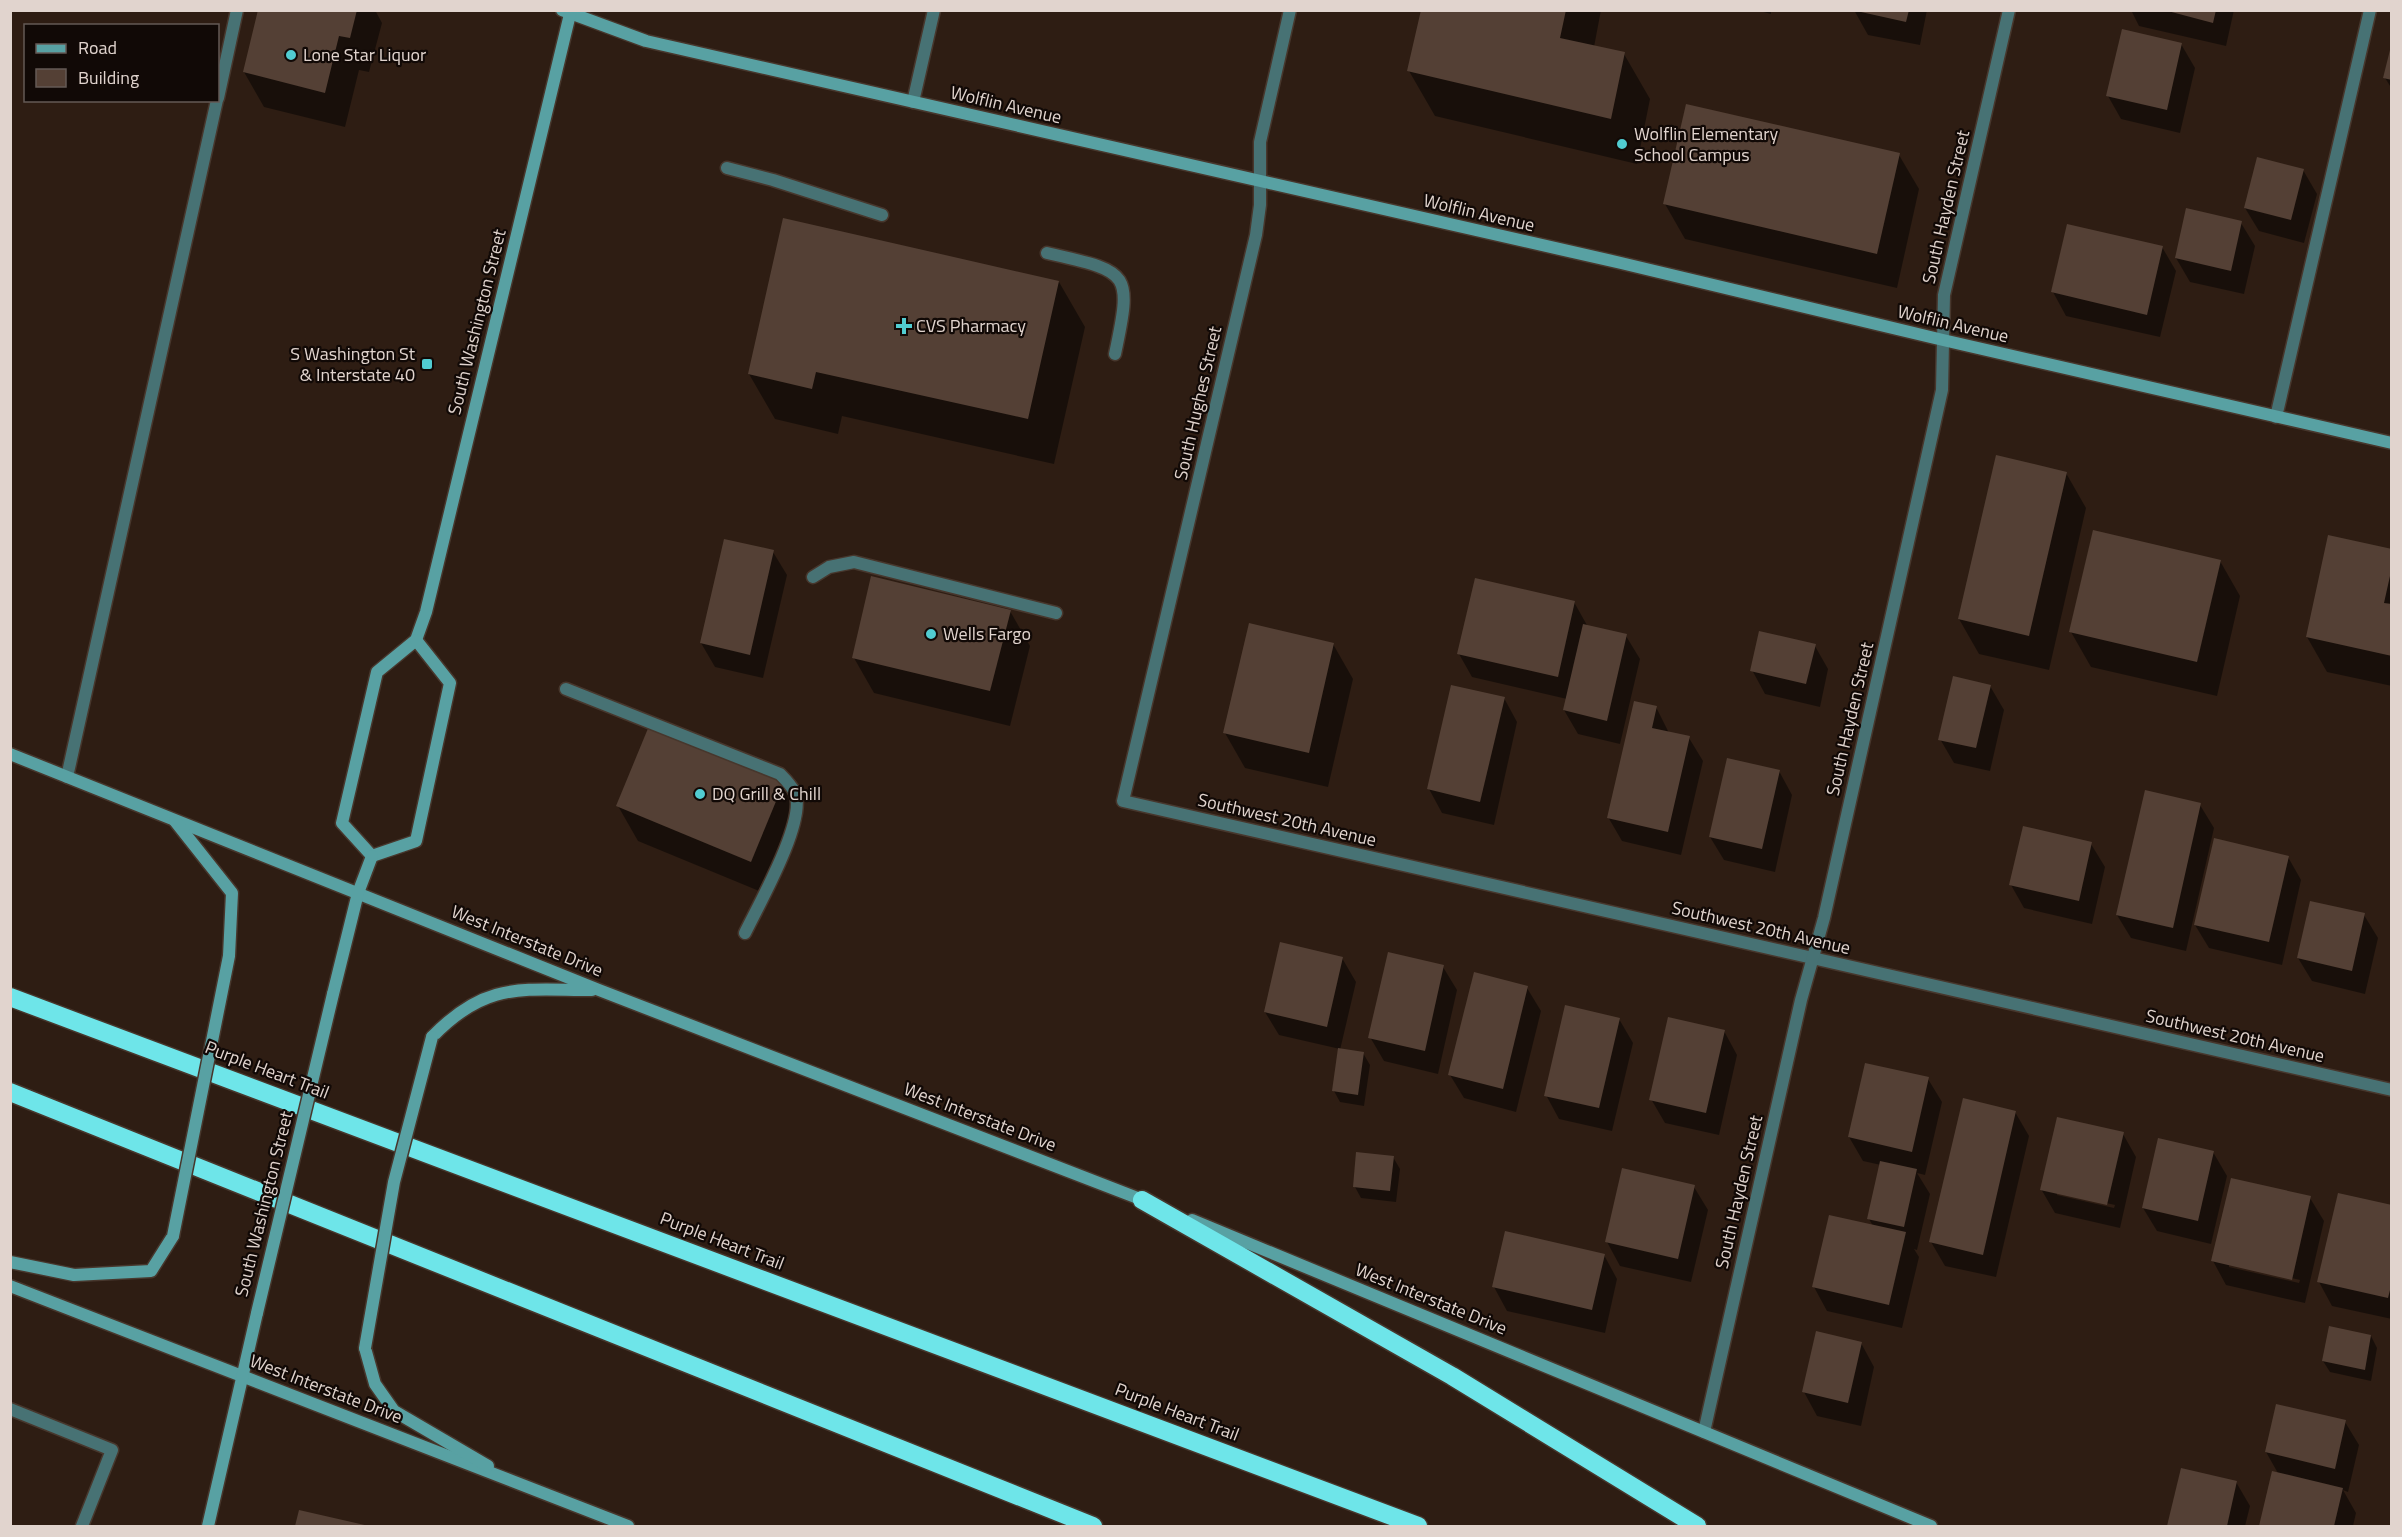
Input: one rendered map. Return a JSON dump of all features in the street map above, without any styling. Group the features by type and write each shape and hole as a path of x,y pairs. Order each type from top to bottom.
{"highway":[{"name":"Purple Heart Trail","path":"10,997 1418,1527"},
{"path":"10,1092 1093,1527"},
{"path":"1142,1200 1452,1376 1697,1527"}],"main road":[{"name":"Wolflin Avenue","path":"567,12 646,41 1658,272 2391,443"},
{"name":"South Washington Street","path":"416,640 426,612 567,12"},
{"path":"416,640 450,683 445,711 416,841 372,856 342,823 377,672 416,640"},
{"name":"West Interstate Drive","path":"10,754 599,990 1142,1200 1931,1527"},
{"path":"10,1262 74,1275 152,1271 173,1236 230,956 232,893 174,821"},
{"name":"South Washington Street","path":"208,1527 333,994 358,892 372,856"},
{"path":"522,1485 394,1411 375,1384 365,1348 394,1182 432,1037 452,1016 472,1003 511,990 599,990"},
{"name":"West Interstate Drive","path":"10,1286 628,1527"}],"street":[{"path":"219,90 237,10"},
{"path":"913,102 934,10"},
{"name":"South Hughes Street","path":"1123,801 1256,235 1260,142 1290,10"},
{"name":"South Hayden Street","path":"1704,1432 1800,1000 1824,918 1942,390 1944,295 2009,10"},
{"path":"2276,417 2370,10"},
{"path":"67,777 216,102"},
{"path":"728,168 882,215"},
{"path":"1047,253 1096,264 1114,272 1124,286 1125,306 1115,354"},
{"path":"813,577 829,567 854,562 1056,613"},
{"path":"566,689 780,774 796,794 795,818 783,854 745,933"},
{"name":"Southwest 20th Avenue","path":"1123,801 2391,1090"},
{"path":"10,1409 112,1450 82,1527"}],"building":[{"name":"Lone Star Liquor","path":"258,10 357,10 350,38 339,36 325,93 243,72"},
{"path":"1421,10 1566,10 1560,38 1625,52 1611,119 1407,71"},
{"path":"1852,10 1909,10 1906,22"},
{"path":"2164,10 2216,10 2213,23"},
{"path":"2122,29 2182,43 2167,110 2106,96"},
{"path":"2392,46 2392,80 2383,78"},
{"path":"1686,104 1900,153 1877,254 1663,204"},
{"path":"2257,157 2304,169 2291,220 2244,208"},
{"path":"2186,208 2242,221 2231,271 2175,258"},
{"name":"CVS Pharmacy","path":"783,218 1059,281 1028,419 816,372 812,389 748,374"},
{"path":"2067,224 2163,246 2147,315 2051,292"},
{"path":"1996,455 2067,472 2029,636 1958,619"},
{"path":"2093,530 2221,560 2197,662 2069,632"},
{"path":"2328,535 2392,549 2392,567 2384,603 2392,604 2392,656 2306,637"},
{"path":"724,539 774,550 750,655 700,643"},
{"name":"Wells Fargo","path":"871,576 1011,610 990,691 852,658"},
{"path":"1475,578 1575,601 1558,677 1457,654"},
{"path":"1249,623 1334,643 1309,753 1223,733"},
{"path":"1583,624 1627,634 1607,721 1563,710"},
{"path":"1759,631 1816,644 1806,684 1750,671"},
{"path":"1953,676 1991,685 1976,748 1938,740"},
{"path":"1451,685 1505,697 1480,802 1427,789"},
{"path":"1634,701 1657,706 1652,728 1690,736 1668,832 1607,818"},
{"name":"DQ Grill & Chill","path":"649,726 784,782 751,862 616,806"},
{"path":"1727,758 1780,770 1762,849 1709,837"},
{"path":"2145,790 2201,803 2173,928 2116,915"},
{"path":"2023,826 2092,842 2079,901 2009,885"},
{"path":"2214,838 2289,856 2269,942 2194,925"},
{"path":"2310,901 2365,913 2352,971 2297,958"},
{"path":"1280,942 1343,957 1327,1027 1264,1012"},
{"path":"1388,952 1444,965 1425,1051 1368,1038"},
{"path":"1474,972 1528,986 1503,1089 1448,1075"},
{"path":"1565,1005 1620,1018 1599,1108 1544,1096"},
{"path":"1668,1017 1725,1030 1706,1113 1649,1100"},
{"path":"1338,1048 1364,1052 1358,1095 1332,1091"},
{"path":"1865,1063 1929,1077 1912,1152 1848,1137"},
{"path":"1963,1098 2016,1111 1983,1255 1929,1242"},
{"path":"2057,1117 2124,1132 2107,1205 2040,1190"},
{"path":"2158,1138 2214,1151 2198,1221 2142,1208"},
{"path":"1356,1152 1394,1156 1390,1191 1353,1187"},
{"path":"1880,1161 1917,1169 1904,1227 1867,1219"},
{"path":"1622,1168 1695,1185 1678,1259 1605,1242"},
{"path":"2231,1178 2311,1196 2292,1280 2211,1261"},
{"path":"2338,1193 2392,1205 2392,1282 2388,1298 2317,1282"},
{"path":"1829,1215 1906,1232 1889,1305 1812,1287"},
{"path":"1505,1231 1605,1254 1592,1310 1492,1287"},
{"path":"2329,1326 2371,1335 2365,1370 2322,1361"},
{"path":"1816,1331 1862,1342 1848,1403 1802,1392"},
{"path":"2276,1404 2346,1420 2335,1469 2265,1452"},
{"path":"2181,1468 2237,1481 2227,1526 2167,1526"},
{"path":"2272,1471 2343,1488 2334,1526 2259,1526"},
{"path":"299,1510 369,1526 295,1526"}],"place":[{"name":"Lone Star Liquor","path":"291,55"},
{"name":"Wolflin Elementary School Campus","path":"1622,144"},
{"name":"CVS Pharmacy","path":"904,326"},
{"name":"S Washington St & Interstate 40","path":"427,364"},
{"name":"Wells Fargo","path":"931,634"},
{"name":"DQ Grill & Chill","path":"700,794"}]}
